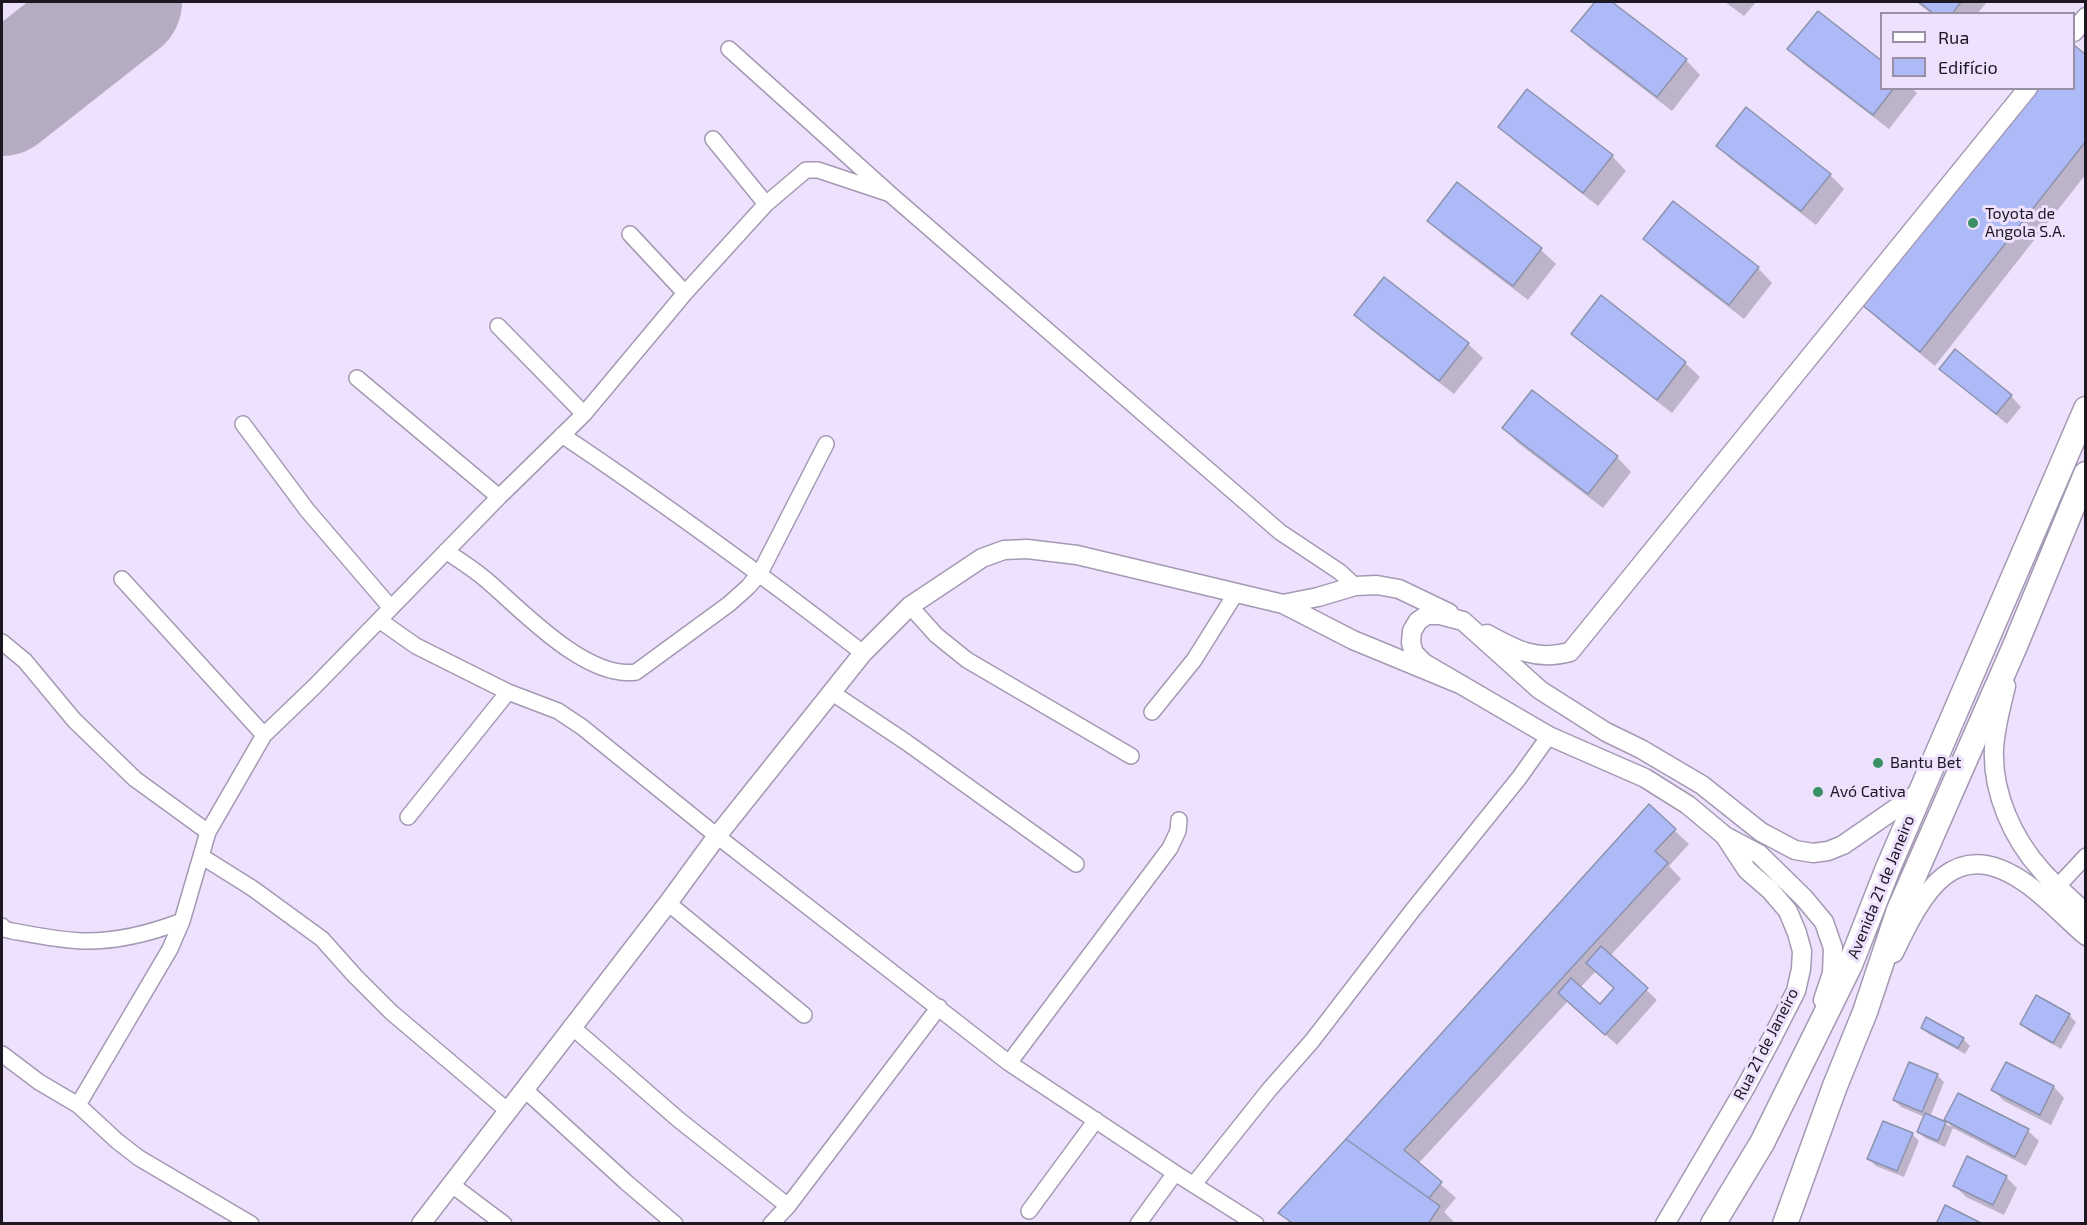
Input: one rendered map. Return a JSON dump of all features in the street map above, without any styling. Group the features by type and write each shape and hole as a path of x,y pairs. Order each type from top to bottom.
{"main road":[{"name":"Avenida 21 de Janeiro","path":"1713,1224 1762,1143 1850,965 1921,791 2085,409"},
{"name":"Avenida 21 de Janeiro","path":"1785,1224 1835,1086 1865,1012 1899,910 2081,500 2085,474"}],"street":[{"path":"2075,30 2085,17"},
{"path":"729,49 890,194 1280,532 1340,572 1354,586"},
{"path":"1282,604 1318,597 1354,586 1377,585 1399,589 1517,651 1555,656 1570,652 2026,90"},
{"path":"713,139 766,204"},
{"path":"78,1105 170,949 182,921 208,832 264,735 315,687 499,497 584,414 685,293 766,204 810,169 890,194"},
{"path":"630,234 685,293"},
{"path":"498,326 584,414"},
{"path":"357,378 499,497"},
{"path":"243,424 308,510 390,608"},
{"path":"562,435 760,573 863,653"},
{"path":"446,551 481,576 562,645 582,658 603,668 626,673 636,672 729,604 760,573 826,444"},
{"path":"422,1224 717,836 863,653 910,606 982,558 1004,550 1027,549 1077,555 1282,604 1353,640 1462,686"},
{"path":"122,579 264,735"},
{"path":"1152,712 1194,660 1236,593"},
{"path":"910,606 936,635 967,660 1131,756"},
{"path":"1804,1062 1832,973 1833,948 1824,922 1804,898 1759,854 1725,836 1688,805 1645,778 1549,736 1424,663 1414,653 1410,643 1412,631 1418,621 1427,615 1440,615 1463,621 1513,667 1562,705 1702,785 1761,832 1795,850 1813,853 1828,851 1843,845 1921,791"},
{"path":"379,620 416,646 508,692 558,711 582,727 717,836 1009,1063 1256,1224"},
{"path":"2,642 25,661 74,720 135,779 208,832"},
{"path":"2015,646 1996,732 1994,749 1996,781 2004,807 2019,839 2042,872 2085,913"},
{"path":"408,817 508,692"},
{"path":"831,692 906,742 1076,864"},
{"path":"1194,1184 1269,1090 1312,1041 1412,911 1519,778 1549,736"},
{"path":"1009,1063 1170,848 1178,831 1179,820"},
{"name":"Rua 21 de Janeiro","path":"1665,1224 1772,1038 1796,991 1801,969 1802,951 1788,911 1770,890 1747,870 1725,836"},
{"path":"201,856 252,888 322,939 391,1012 508,1111"},
{"path":"2058,886 2085,856"},
{"path":"1865,1012 1912,917 1932,887 1954,869 1962,866 1980,863 2006,870 2030,885 2085,936"},
{"path":"668,903 804,1015"},
{"path":"2,926 4,929 21,933 81,941 118,938 159,930 182,921"},
{"path":"771,1224 788,1206 939,1007"},
{"path":"571,1026 679,1120 788,1206"},
{"path":"4,1063 78,1105 139,1158 251,1224"},
{"path":"524,1089 675,1224"},
{"path":"1029,1210 1096,1120"},
{"path":"1138,1224 1175,1173"},
{"path":"452,1185 504,1224"}],"building":[{"path":"1595,2 1612,2 1687,59 1657,97 1571,31"},
{"path":"1919,2 1961,2 1954,12 1932,12"},
{"path":"1818,11 1880,59 1880,90 1892,90 1873,115 1787,49"},
{"name":"Toyota de Angola S.A.","path":"2075,46 2086,55 2086,141 1920,352 1861,304 2028,90 2075,90"},
{"path":"1527,89 1613,155 1583,193 1498,127"},
{"path":"1746,107 1831,174 1801,211 1716,146"},
{"path":"1457,182 1542,248 1513,286 1427,221"},
{"path":"1673,201 1759,267 1729,305 1643,239"},
{"path":"1384,277 1469,343 1439,381 1354,315"},
{"path":"1601,295 1686,362 1657,400 1571,334"},
{"path":"1955,349 2012,395 1996,414 1939,369"},
{"path":"1532,390 1618,456 1588,494 1502,428"},
{"path":"1649,804 1676,829 1655,851 1668,863 1404,1150 1442,1182 1429,1198 1346,1139"},
{"path":"1601,946 1648,988 1605,1035 1558,993 1571,978 1600,1004 1614,988 1586,963"},
{"path":"2036,995 2070,1014 2053,1043 2020,1024"},
{"path":"1926,1017 1964,1038 1958,1048 1921,1028"},
{"path":"1909,1062 1938,1074 1922,1112 1893,1100"},
{"path":"2006,1062 2054,1086 2040,1115 1991,1090"},
{"path":"1958,1093 2029,1129 2015,1157 1944,1120"},
{"path":"1925,1113 1946,1122 1938,1141 1917,1132"},
{"path":"1883,1121 1913,1133 1897,1171 1867,1159"},
{"path":"1346,1139 1440,1206 1428,1224 1294,1224 1278,1213"},
{"path":"1967,1156 2007,1176 1993,1205 1953,1186"},
{"path":"1945,1205 1983,1224 1936,1224"}],"runway":[{"path":"2,97 123,2"}],"place":[{"name":"Toyota de Angola S.A.","path":"1973,223"},
{"name":"Bantu Bet","path":"1878,763"},
{"name":"Avó Cativa","path":"1818,792"}]}
